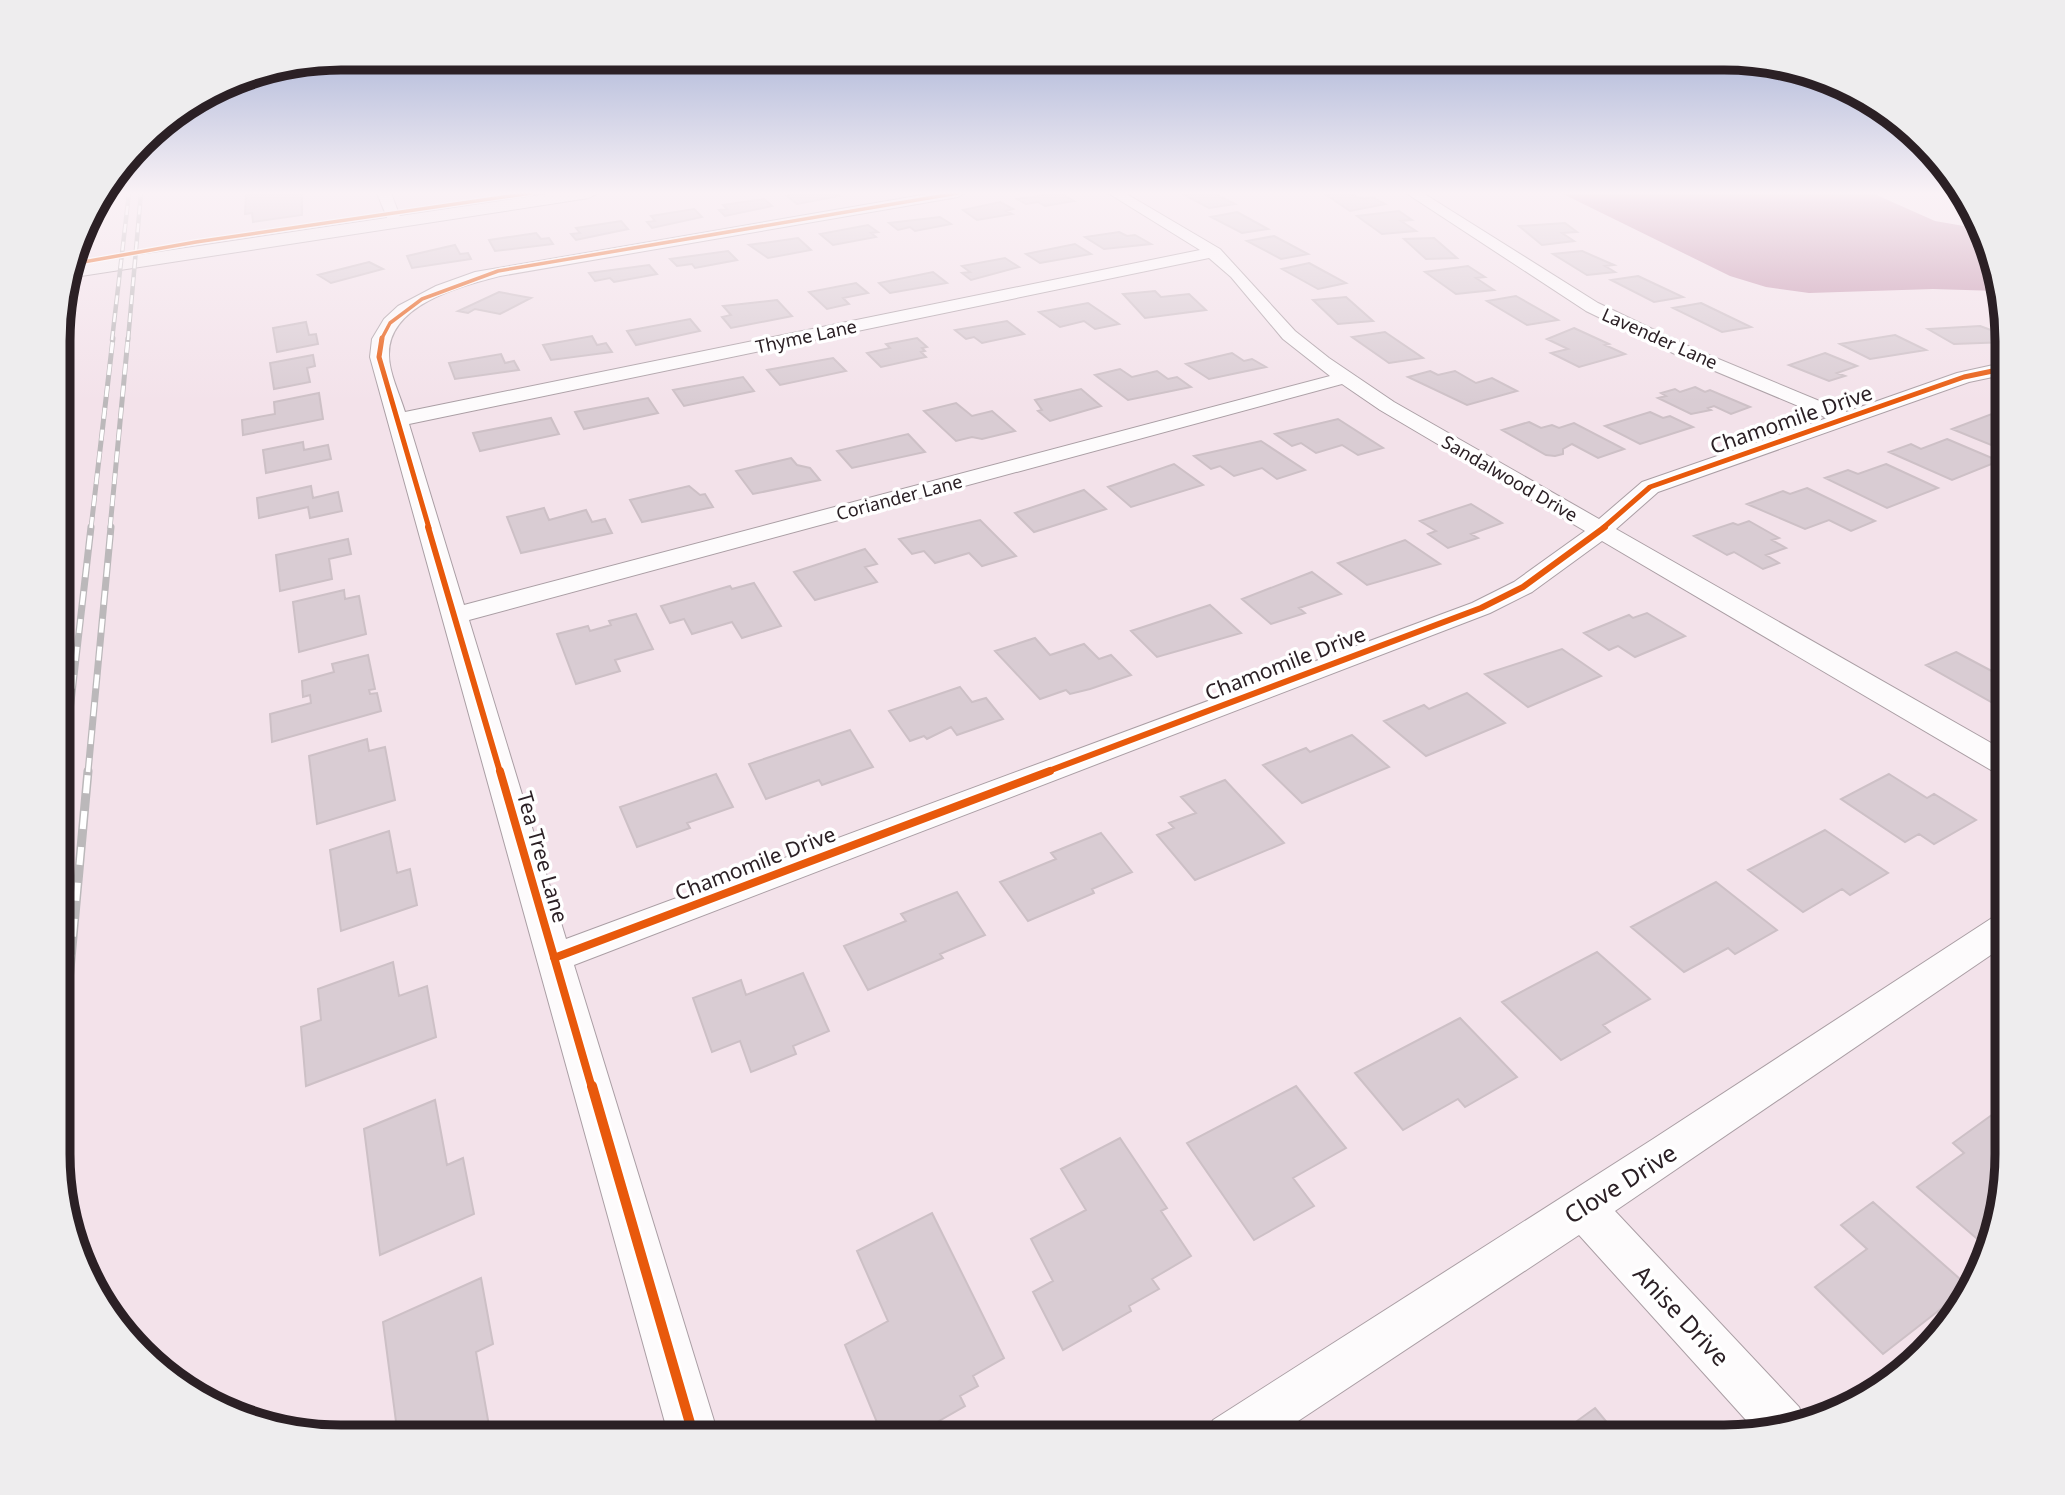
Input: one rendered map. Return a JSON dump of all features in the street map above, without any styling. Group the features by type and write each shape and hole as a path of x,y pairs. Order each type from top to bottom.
{"main road":[{"path":"81,266 102,263"},
{"path":"79,271 129,263"}],"street":[{"name":"Tea Tree Lane","path":"540,263 475,278 407,300 378,343 453,615 690,1425"},
{"name":"Thyme Lane","path":"398,420 1162,263"},
{"name":"Sandalwood Drive","path":"1225,263 1274,321 1344,378 1600,531 1995,759"},
{"name":"Lavender Lane","path":"1521,263 1594,308 1846,419"},
{"name":"Chamomile Drive","path":"554,958 1481,608 1523,587 1600,531 1650,487 1964,377 1995,371"},
{"name":"Coriander Lane","path":"453,615 1344,378"},
{"name":"Clove Drive","path":"1248,1425 1679,1146 1995,934"},
{"name":"Anise Drive","path":"1582,1207 1778,1420"}],"shaded area":[{"path":"1703,263 1984,263 1990,291 1933,289 1809,293 1766,287 1730,276"}],"building":[{"path":"366,263 383,269 331,283 318,275"},
{"path":"410,263 446,263 412,268"},
{"path":"674,263 722,263 695,268 692,264 677,266"},
{"path":"979,263 1012,263 1019,267 971,280 962,273 970,272 962,266"},
{"path":"1309,263 1346,283 1318,289 1282,269"},
{"path":"1567,263 1614,265 1605,266 1615,272 1587,275"},
{"path":"649,265 657,274 614,282 610,278 595,281 589,273"},
{"path":"1468,266 1485,277 1476,278 1494,290 1456,294 1425,272"},
{"path":"933,272 947,283 890,293 879,283"},
{"path":"1638,276 1683,297 1654,302 1611,280"},
{"path":"856,283 868,293 843,298 849,304 827,309 809,292"},
{"path":"1155,291 1161,297 1189,294 1206,310 1145,318 1123,294"},
{"path":"499,292 531,298 500,314 475,309 468,313 458,311"},
{"path":"1516,296 1558,320 1527,325 1487,301"},
{"path":"1346,297 1373,321 1338,324 1313,300"},
{"path":"777,300 792,316 731,328 722,317 731,315 723,306"},
{"path":"1088,303 1119,324 1095,329 1084,321 1060,327 1039,312"},
{"path":"1701,303 1751,327 1722,332 1673,308"},
{"path":"690,319 700,331 636,345 627,331"},
{"path":"1007,321 1024,334 982,343 974,337 966,339 955,330"},
{"path":"306,322 309,335 316,334 318,344 277,352 273,328"},
{"path":"1980,326 1994,331 1995,342 1954,344 1928,329"},
{"path":"1574,328 1625,354 1579,367 1551,353 1568,349 1547,339"},
{"path":"1385,332 1423,358 1389,363 1352,337"},
{"path":"1895,335 1926,350 1870,359 1840,344"},
{"path":"592,336 597,345 606,343 612,352 551,360 543,345"},
{"path":"917,338 927,347 922,348 925,351 921,352 926,357 881,367 867,353 890,348 886,344"},
{"path":"1232,353 1244,361 1252,359 1266,367 1209,379 1186,364"},
{"path":"1825,353 1857,366 1837,373 1845,376 1829,381 1789,365"},
{"path":"501,354 505,363 514,361 519,370 455,379 449,363"},
{"path":"313,355 315,366 307,368 310,382 274,389 270,363"},
{"path":"833,358 846,371 780,385 767,370"},
{"path":"1120,369 1132,377 1157,371 1168,379 1177,377 1191,387 1128,400 1095,375"},
{"path":"1430,371 1438,375 1455,371 1476,383 1492,378 1517,391 1467,405 1408,377"},
{"path":"743,377 754,391 684,406 673,390"},
{"path":"1695,387 1705,392 1710,390 1750,407 1731,414 1714,406 1708,408 1711,410 1691,414 1658,398 1666,396 1661,393 1675,389 1680,392"},
{"path":"1081,389 1101,406 1050,421 1038,411 1042,410 1035,400"},
{"path":"319,393 323,419 243,435 242,420 275,414 274,402"},
{"path":"648,398 658,413 584,429 575,412"},
{"path":"956,403 972,416 992,411 1015,431 982,439 972,437 956,441 924,411"},
{"path":"1650,412 1663,418 1670,416 1693,427 1640,444 1605,426"},
{"path":"1995,413 1995,447 1952,429"},
{"path":"551,418 559,434 480,451 473,433"},
{"path":"1338,419 1383,448 1358,455 1342,445 1316,453 1301,443 1292,446 1275,434"},
{"path":"1529,422 1541,428 1552,425 1559,428 1574,423 1624,449 1598,458 1572,444 1563,449 1563,454 1546,455 1502,430"},
{"path":"908,434 925,452 852,468 837,451"},
{"path":"1947,439 1995,459 1995,463 1952,480 1889,452 1911,444 1921,449"},
{"path":"1261,441 1305,470 1277,479 1262,468 1234,476 1220,466 1211,469 1194,456"},
{"path":"303,442 304,450 328,445 331,459 266,473 263,450"},
{"path":"791,458 797,465 810,468 820,480 753,494 736,471"},
{"path":"1174,464 1203,485 1131,507 1108,487"},
{"path":"1886,464 1938,488 1887,508 1825,478 1848,470 1858,474"},
{"path":"311,486 313,498 338,492 342,511 310,518 308,507 259,518 257,498"},
{"path":"689,486 700,495 705,494 713,507 642,522 630,500"},
{"path":"1807,488 1875,521 1851,531 1829,520 1805,529 1747,504 1783,491 1790,494"},
{"path":"1084,490 1106,509 1034,532 1015,513"},
{"path":"1471,504 1502,523 1471,534 1478,538 1448,548 1428,534 1436,531 1420,521"},
{"path":"544,508 549,520 586,510 592,522 605,519 612,533 521,553 507,517"},
{"path":"980,520 1016,556 982,566 969,553 935,563 924,551 912,554 899,539"},
{"path":"1749,521 1779,538 1772,540 1786,548 1766,555 1779,563 1763,569 1734,552 1727,555 1694,536 1733,523 1738,525"},
{"path":"348,539 351,554 329,559 332,579 280,591 276,555"},
{"path":"1405,540 1440,564 1367,585 1338,563"},
{"path":"865,549 877,564 865,567 877,582 815,600 794,572"},
{"path":"1312,572 1341,594 1299,608 1305,613 1271,624 1242,599"},
{"path":"754,583 781,626 742,638 732,622 692,634 684,619 670,623 661,606 730,586 732,589"},
{"path":"344,590 345,599 359,596 366,634 299,652 293,602"},
{"path":"1210,605 1241,633 1157,657 1131,631"},
{"path":"1647,613 1685,636 1635,657 1618,646 1609,650 1584,633 1629,615 1633,618"},
{"path":"636,614 653,649 615,660 620,671 576,684 557,634 588,626 590,631 611,625 609,621"},
{"path":"1035,638 1050,655 1084,644 1099,659 1111,655 1131,675 1090,689 1070,694 1066,690 1040,699 995,651"},
{"path":"1562,649 1601,676 1528,707 1485,674"},
{"path":"1956,652 1995,673 1995,704 1926,665"},
{"path":"368,655 375,689 369,690 370,694 377,693 381,711 272,742 270,714 311,703 310,695 303,697 302,681 334,672 332,664"},
{"path":"960,687 972,702 986,698 1003,719 957,735 951,727 927,739 924,736 910,741 889,711"},
{"path":"1467,693 1505,723 1426,756 1384,721 1424,705 1429,709"},
{"path":"850,730 873,767 822,785 819,780 766,799 749,764"},
{"path":"1352,735 1389,767 1302,803 1263,765 1306,748 1310,752"},
{"path":"367,739 369,751 385,747 395,800 317,824 309,756"},
{"path":"716,774 733,807 687,823 690,828 637,847 620,807"},
{"path":"1889,774 1927,798 1934,794 1976,820 1934,844 1919,834 1905,842 1841,799"},
{"path":"1225,780 1284,843 1195,880 1157,835 1174,828 1169,823 1196,813 1181,797"},
{"path":"1825,830 1888,873 1850,895 1842,889 1803,912 1748,870"},
{"path":"389,831 397,873 410,869 417,905 341,931 330,850"},
{"path":"1101,833 1132,872 1092,889 1094,893 1028,921 1000,882 1056,859 1051,853"},
{"path":"1716,882 1777,930 1735,954 1728,948 1684,972 1631,927"},
{"path":"957,892 985,935 940,954 943,958 868,990 844,946 906,921 901,914"},
{"path":"1597,952 1650,999 1603,1025 1610,1032 1561,1060 1502,1002"},
{"path":"393,962 399,996 427,986 436,1037 306,1086 301,1027 321,1020 318,989"},
{"path":"803,973 829,1031 793,1046 796,1054 751,1072 740,1041 712,1052 693,998 741,980 746,995"},
{"path":"1460,1018 1517,1077 1465,1107 1458,1099 1403,1130 1355,1073"},
{"path":"1296,1086 1346,1148 1293,1178 1314,1206 1254,1240 1187,1143"},
{"path":"435,1100 447,1165 463,1158 474,1214 380,1255 364,1129"},
{"path":"1995,1113 1993,1189 1981,1242 1917,1187 1964,1153 1953,1143"},
{"path":"1120,1138 1167,1208 1161,1211 1191,1256 1152,1279 1159,1289 1129,1306 1131,1311 1063,1350 1033,1292 1053,1281 1031,1239 1086,1210 1061,1169"},
{"path":"1873,1202 1963,1282 1952,1300 1883,1354 1815,1287 1867,1249 1841,1225"},
{"path":"932,1213 1004,1358 973,1376 978,1386 960,1396 965,1406 932,1425 878,1425 845,1345 888,1321 857,1251"},
{"path":"481,1278 493,1344 476,1352 489,1425 396,1425 383,1322"},
{"path":"1595,1408 1609,1425 1572,1425"}],"railway":[{"path":"112,340 121,263"},
{"path":"128,340 135,263"},
{"path":"91,528 113,338"},
{"path":"110,528 128,338"},
{"path":"70,711 91,527"},
{"path":"88,772 111,527"},
{"path":"70,970 88,771"}],"cycle path":[{"path":"547,263 498,271 442,289 422,299 390,323 381,339 379,357 690,1425"},
{"path":"554,958 1481,608 1523,587 1600,531 1650,487 1964,377 1995,371"}]}
